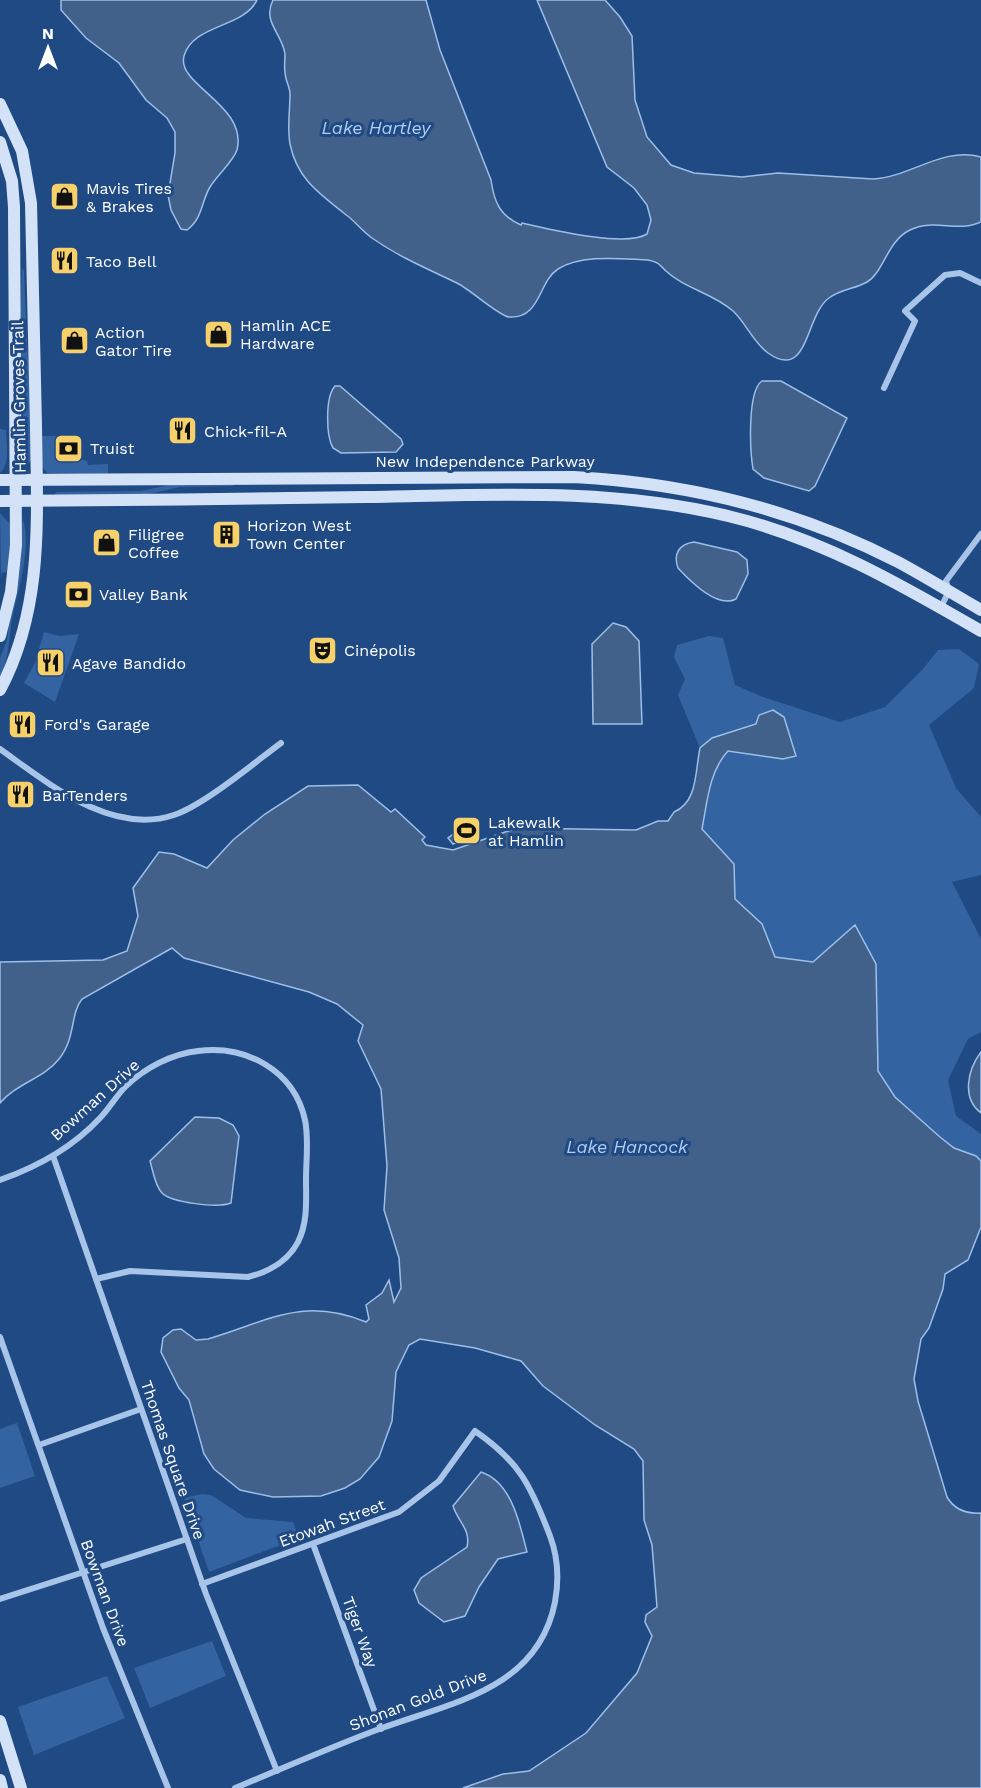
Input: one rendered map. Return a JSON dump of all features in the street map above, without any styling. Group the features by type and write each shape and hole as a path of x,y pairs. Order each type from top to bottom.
{"street":[{"name":"Hamlin Groves Trail","path":"0,104 15,131 27,169 31,203 37,501 36,557 30,606 15,658 0,690"},
{"name":"Hamlin Groves Trail","path":"0,142 12,181 16,480 14,577 0,636"},
{"path":"14,243 32,242"},
{"path":"884,388 915,321 905,311 945,275 960,273 981,283"},
{"name":"New Independence Parkway","path":"0,480 379,476 614,479 665,485 733,499 796,518 897,562 981,610"},
{"name":"New Independence Parkway","path":"0,501 496,494 612,496 729,516 776,530 880,573 981,631"},
{"path":"940,607 949,591 946,581 981,534"},
{"path":"0,749 63,793 133,821 174,815 209,795 281,743"},
{"name":"Bowman Drive","path":"0,1180 53,1156 100,1119 124,1087 142,1072 179,1054 225,1050 256,1058 282,1076 301,1105 307,1134 305,1216 298,1243 278,1264 263,1273 248,1277 136,1270 96,1279"},
{"name":"Thomas Square Drive","path":"53,1156 202,1584 277,1771"},
{"name":"Bowman Drive","path":"0,1337 82,1572 168,1788"},
{"path":"39,1445 141,1409"},
{"name":"Etowah Street","path":"202,1584 399,1512 439,1481 475,1431"},
{"name":"Shonan Gold Drive","path":"235,1788 381,1729 470,1698 505,1680 535,1652 552,1618 558,1583 554,1547 537,1502 519,1468 494,1444 475,1431"},
{"path":"0,1599 187,1539"},
{"name":"Tiger Way","path":"313,1544 381,1729"},
{"path":"0,1721 21,1788"},
{"path":"0,1780 2,1788"}],"shaded area":[{"path":"22,268 24,271 30,413 31,461 28,464 23,459 23,374 19,356"},
{"path":"0,429 6,430 7,453 6,464 0,473"},
{"path":"40,436 57,436 58,449 62,455 87,461 88,465 108,464 108,475 47,473 42,466"},
{"path":"178,483 235,484 233,486 180,487 144,495 55,495 56,492 141,491"},
{"path":"0,513 11,525 10,562 6,573 2,572 1,579"},
{"path":"23,519 26,541 24,565 12,619 6,661 0,679 0,658 7,640"},
{"path":"44,632 60,636 79,634 55,702 24,683 35,663"},
{"path":"709,636 723,638 735,685 763,697 840,722 885,707 923,669 938,650 959,649 979,664 974,688 929,725 956,788 981,817 981,875 952,882 981,939 981,1032 968,1039 948,1080 956,1116 981,1134 981,1161 976,1156 954,1148 940,1137 895,1097 878,1071 854,926 813,962 774,957 762,924 735,899 734,864 702,829 719,760 728,751 783,759 795,755 791,738 756,724 712,738 700,748 678,695 685,679 674,657 677,645"},
{"path":"17,1423 35,1476 0,1488 0,1429"},
{"path":"202,1494 211,1495 246,1518 293,1522 299,1538 209,1572 184,1498"},
{"path":"212,1641 226,1676 150,1708 134,1668"},
{"path":"107,1676 125,1718 34,1755 18,1707"}],"water":[{"path":"61,0 257,0 251,9 241,16 197,38 189,46 184,56 184,67 190,77 223,108 238,134 235,155 210,187 199,215 187,230 181,229 171,210 168,195 175,153 175,132 167,118 146,100 119,63 86,38 61,10"},
{"name":"Lake Hartley","path":"273,0 426,0 440,50 491,180 496,202 503,213 521,225 522,223 586,236 622,239 647,234 651,220 647,205 634,188 607,167 537,0 605,0 620,17 632,36 635,100 647,137 671,165 694,173 742,177 778,173 873,179 901,173 953,156 981,157 981,222 964,226 928,225 902,235 873,277 867,282 834,295 821,306 805,343 799,353 791,359 781,360 768,353 733,311 648,260 602,258 568,264 551,275 538,299 527,312 519,316 504,316 457,283 403,257 372,238 318,192 304,176 293,156 290,144 290,91 285,75 285,54 271,21 270,8"},
{"path":"762,381 781,381 847,418 815,486 809,491 764,478 753,469 752,408 757,387"},
{"path":"335,386 340,386 401,439 403,444 396,452 341,453 333,448 329,435 328,407"},
{"path":"694,542 737,552 747,560 748,574 736,599 729,601 712,597 678,568 676,558 678,551 684,545"},
{"path":"613,623 626,627 639,641 642,724 593,724 592,644"},
{"name":"Lake Hancock","path":"773,710 784,717 796,756 783,759 728,751 713,778 702,829 734,864 735,899 762,924 775,957 813,962 855,925 876,964 878,1071 895,1097 940,1137 954,1148 976,1156 981,1161 981,1227 968,1260 945,1274 943,1289 929,1328 921,1339 914,1379 918,1401 947,1497 961,1510 981,1513 981,1788 463,1788 503,1774 529,1771 586,1733 637,1673 652,1636 645,1622 646,1615 657,1607 652,1545 644,1520 643,1461 634,1449 595,1425 543,1386 521,1361 475,1348 420,1339 409,1345 396,1372 392,1421 379,1457 360,1479 345,1488 321,1496 273,1497 240,1490 214,1469 204,1454 189,1400 179,1388 161,1352 163,1338 173,1330 181,1329 196,1340 208,1339 268,1319 304,1311 323,1311 366,1322 369,1319 366,1305 382,1293 389,1280 394,1302 401,1288 399,1258 384,1210 387,1166 381,1089 358,1041 363,1025 337,1004 309,992 184,958 172,948 82,999 78,1005 68,1043 59,1059 45,1072 14,1090 0,1103 0,962 103,960 127,951 138,916 133,888 159,852 174,854 207,868 233,840 265,814 308,786 358,785 391,812 395,809 425,837 422,840 426,845 453,850 517,828 636,830 658,821 668,821 674,812 687,801 691,793 700,748 712,738 756,724 759,715"},
{"name":"Lakewalk at Hamlin","path":"462,818 470,818 476,835 453,844 448,838 462,828"},
{"path":"981,1052 981,1113 971,1100 969,1083 976,1059"},
{"path":"195,1117 219,1118 233,1125 239,1136 231,1203 195,1204 167,1197 162,1193 154,1178 150,1161"},
{"path":"481,1472 492,1477 507,1495 518,1517 527,1552 498,1559 479,1587 465,1616 444,1622 419,1603 414,1590 421,1578 467,1547 466,1530 453,1506"}],"place":[{"name":"Mavis Tires & Brakes","path":"65,197"},
{"name":"Taco Bell","path":"65,261"},
{"name":"Hamlin ACE Hardware","path":"219,334"},
{"name":"Action Gator Tire","path":"74,341"},
{"name":"Chick-fil-A","path":"183,431"},
{"name":"Truist","path":"69,448"},
{"name":"Horizon West Town Center","path":"226,534"},
{"name":"Filigree Coffee","path":"107,543"},
{"name":"Valley Bank","path":"78,594"},
{"name":"Cinépolis","path":"323,650"},
{"name":"Agave Bandido","path":"51,663"},
{"name":"Ford's Garage","path":"23,724"},
{"name":"BarTenders","path":"21,795"},
{"name":"Lakewalk at Hamlin","path":"467,831"}]}
